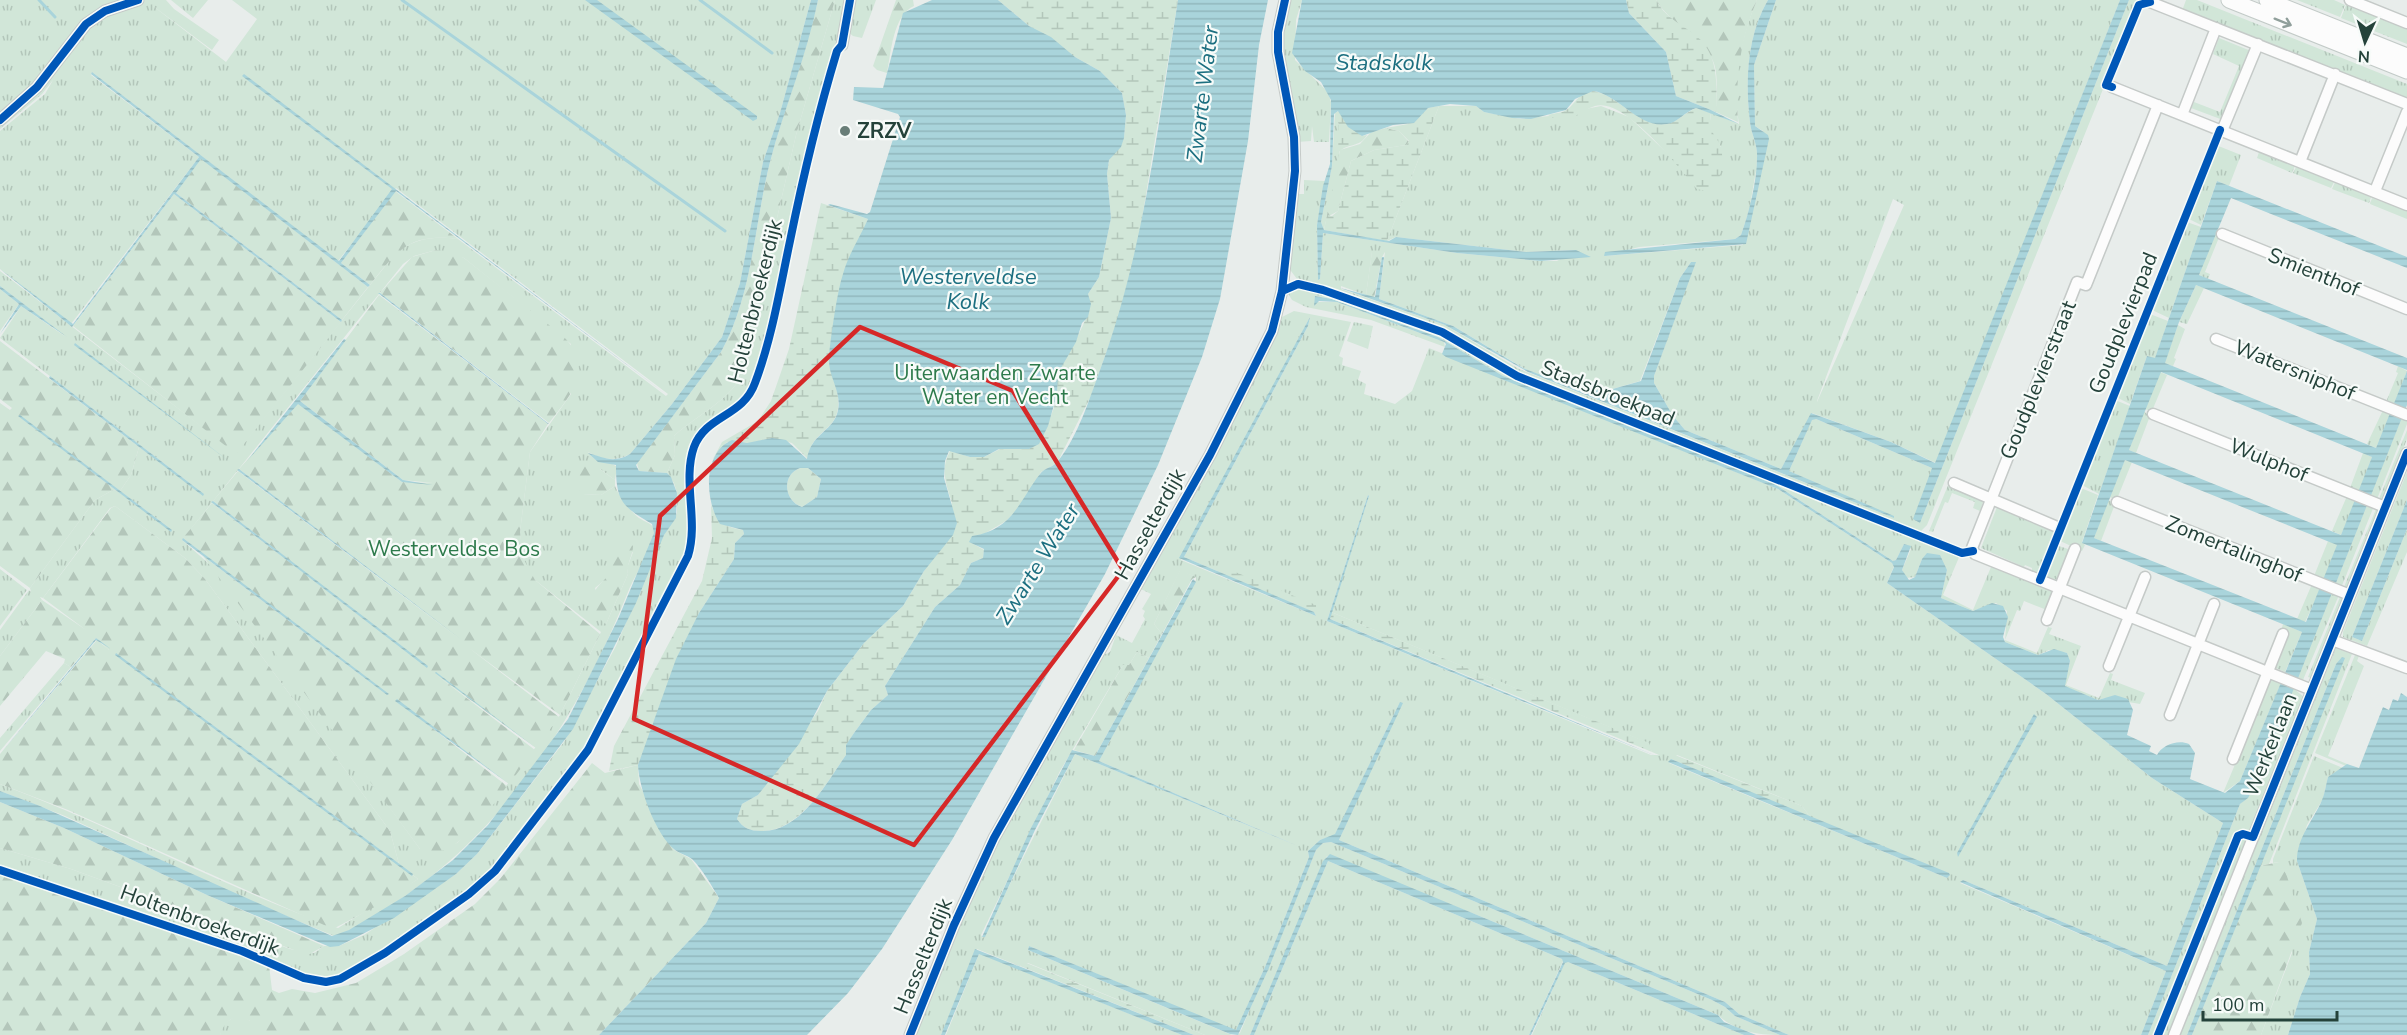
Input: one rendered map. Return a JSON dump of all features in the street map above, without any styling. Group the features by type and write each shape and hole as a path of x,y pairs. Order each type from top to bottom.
{"main road":[{"path":"2229,0 2407,71"},
{"path":"2267,0 2407,56"}],"street":[{"path":"0,120 41,82 86,24 105,11 138,0"},
{"path":"842,45 850,0"},
{"name":"Hasselterdijk","path":"910,1035 954,925 994,838 1210,455 1272,331 1282,291 1296,171 1294,138 1278,52 1278,32 1285,0"},
{"path":"2353,1 2407,23"},
{"path":"2151,2 2407,104"},
{"path":"2182,115 2216,28"},
{"path":"2222,131 2258,44"},
{"path":"2300,162 2335,74"},
{"path":"2112,87 2407,205"},
{"name":"Goudplevierstraat","path":"2158,105 2086,285 2077,282 1989,500 1972,544 1973,551 2312,690"},
{"path":"2374,191 2407,112"},
{"name":"Smienthof","path":"2222,234 2407,309"},
{"name":"Watersniphof","path":"2216,339 2407,415"},
{"name":"Wulphof","path":"2153,414 2380,505"},
{"name":"Werkerlaan","path":"2174,1035 2350,595 2380,505 2407,453"},
{"path":"1954,483 1989,500 2055,526"},
{"name":"Zomertalinghof","path":"2117,502 2350,595"},
{"path":"2047,620 2075,549"},
{"path":"2109,666 2145,577"},
{"path":"2170,715 2214,604"},
{"path":"2233,759 2283,634"},
{"path":"2332,640 2407,669"}],"highlighted area":[{"path":"860,327 1013,391 1123,570 914,845 634,719 660,516"}],"green space":[{"path":"0,0 131,0 98,13 46,73 0,118"},
{"path":"144,0 166,0 174,9 219,40 212,50 149,3 226,62 257,19 232,0 811,0 780,113 763,162 740,283 722,337 672,404 630,454 609,459 588,452 595,459 617,467 615,480 600,469 583,494 601,495 615,486 632,511 655,529 648,553 631,584 609,637 587,681 536,764 474,839 398,901 359,926 334,936 243,898 65,816 0,791 0,784 85,819 252,894 338,928 418,879 399,864 390,831 205,579 185,558 115,506 110,508 43,598 40,597 42,600 0,656 0,630 29,590 31,592 30,588 95,500 113,490 117,491 172,530 120,491 131,475 139,447 204,494 0,338 21,306 66,337 0,286 0,271 236,453 394,255 409,245 432,238 458,239 666,396 668,394 396,188 338,261 92,72 91,75 199,157 71,324 0,269 0,131 45,94 53,80 42,94 0,129 0,123 87,26 120,7","holes":["436,250 464,258 571,344 571,394 530,452 520,532 521,548 525,566 535,580 601,632 560,715 481,819 457,843 420,849 216,570 182,540 403,264 414,256","633,552 627,568 628,574 606,624 595,588 607,578 606,565"]},
{"path":"171,0 208,0 193,18"},
{"path":"818,0 835,0 796,135 741,376 729,393 674,436 675,455 667,473 639,471 637,463 721,352 732,330 752,259 770,162"},
{"path":"835,0 848,0 803,171 770,331 753,383 747,393 740,402 704,428 692,447 688,473 690,528 686,555 586,749 494,869 468,892 384,951 346,974 326,980 305,976 242,949 0,868 0,848 71,869 290,949 314,953 324,946 339,946 364,935 456,874 477,854 564,742 616,646 662,538 677,513 677,493 667,473 675,455 674,436 729,393 741,376 796,135"},
{"path":"852,0 876,0 862,38 853,36 847,31"},
{"path":"896,0 913,0 914,6 901,17 897,26 887,73 873,66"},
{"path":"998,0 1178,0 1136,255 1119,316 1091,396 1057,463 1041,472 1021,506 1006,521 970,542 984,550 983,558 971,563 960,585 935,607 885,686 888,695 871,710 854,733 847,745 846,755 811,804 800,815 775,829 750,830 737,819 742,804 758,795 818,711 827,691 864,643 903,606 924,571 952,503 945,470 950,451 970,457 984,457 1000,449 1029,449 1043,430 1054,408 1057,376 1061,365 1083,325 1089,304 1088,294 1099,277 1111,218 1107,174 1109,160 1124,138 1126,115 1122,93 1100,71 1029,26"},
{"path":"1288,0 1302,0 1296,20 1295,60 1328,92 1331,102 1329,142 1314,142 1312,126 1311,141 1297,142 1280,42"},
{"path":"1626,0 1656,0 1668,15 1702,42 1708,50 1715,69 1716,112 1676,96 1666,52 1629,13"},
{"path":"1656,0 1757,0 1746,30 1740,60 1737,90 1738,122 1716,112 1716,73 1709,54 1661,8"},
{"path":"1757,0 1768,0 1752,44 1748,75 1750,122 1756,148 1757,167 1763,131 1755,126 1754,65 1776,0 2120,0 1936,463 1891,442 1812,413 1781,469 1685,430 1673,416 1654,383 1654,376 1695,262 1691,262 1680,278 1640,381 1609,390 1583,391 1527,370 1453,326 1379,299 1385,252 1372,252 1366,295 1341,286 1341,289 1445,325 1519,369 1894,518 1789,471 1812,419 1816,419 1932,468 1920,523 2129,0 2139,0 1927,525 1920,532 1517,374 1442,330 1333,291 1300,283 1288,267 1297,194 1304,194 1304,180 1325,181 1317,225 1318,280 1320,279 1323,233 1457,253 1557,261 1576,250 1526,252 1396,237 1387,241 1439,106 1476,106 1484,112 1520,119 1601,106 1629,117 1668,154 1721,147 1709,129 1711,113 1739,124 1736,93 1742,46","holes":["1893,199 1904,205 1817,402","1750,205 1743,245 1604,256 1639,247 1735,239 1741,235"]},
{"path":"2186,0 2197,0 2407,84 2407,98 2184,9 2182,11"},
{"path":"2297,0 2334,0 2345,5 2340,17"},
{"path":"2346,5 2407,29 2407,44 2341,18"},
{"path":"2219,38 2251,51 2223,120 2191,108 2194,102 2220,112 2239,66 2213,54"},
{"path":"1589,91 1608,96 1636,115 1656,124 1671,123 1696,108 1711,113 1711,129 1721,148 1722,157 1721,173 1716,186 1706,191 1697,189 1636,123 1621,112 1607,106 1595,106 1562,120 1548,115 1566,110"},
{"path":"1439,106 1387,241 1324,230 1327,215 1332,216 1338,211 1351,161 1374,150 1406,145 1409,141 1399,131 1386,128 1408,124 1428,108"},
{"path":"1340,110 1362,136 1367,135 1361,142 1338,153 1339,125 1335,113"},
{"path":"1335,113 1339,124 1339,154 1324,230 1321,222 1332,166"},
{"path":"1386,128 1399,131 1409,142 1406,145 1374,150 1351,161 1338,211 1327,215 1340,150 1360,144 1371,132"},
{"path":"2216,145 2241,155 2229,186 2217,181 2201,225 2187,218"},
{"path":"2259,152 2295,166 2292,173 2257,158"},
{"path":"201,158 368,287 342,320 176,193"},
{"path":"2296,167 2334,182 2331,188 2293,173"},
{"path":"2335,182 2371,197 2369,203 2332,189"},
{"path":"395,191 458,239 428,239 406,246 397,253 370,285 341,263"},
{"path":"174,194 341,322 236,454 73,326"},
{"path":"2372,198 2407,211 2407,219 2370,204"},
{"path":"821,203 868,219 857,246 829,354 838,398 837,413 831,425 813,444 808,459 792,443 772,438 750,443 727,442 713,459 722,442 758,421 771,401 789,349"},
{"path":"2187,222 2201,227 2169,318 2150,309"},
{"path":"2214,233 2220,235 2205,272 2210,274 2208,279 2199,275"},
{"path":"436,250 454,253 464,258 563,336 573,348 578,359 577,381 549,423 380,293 412,257"},
{"path":"1372,251 1385,252 1374,298 1366,295"},
{"path":"2196,285 2204,288 2187,324 2179,322"},
{"path":"1299,286 1441,334 1516,378 1960,555 1943,595 1973,610 1991,567 2054,592 2047,610 2024,601 2020,611 2017,610 2005,640 2007,611 1996,603 1973,611 1941,598 1947,570 1922,559 1915,577 1906,578 1902,570 1911,549 1904,544 1896,560 1893,561 1773,483 1503,376 1438,337 1332,299 1316,296 1318,302 1337,302 1444,342 1445,347 1371,320 1306,307 1292,300 1287,292"},
{"path":"0,289 19,304 0,331"},
{"name":"Westerveldse Bos","path":"379,295 548,424 530,452 520,532 523,558 535,580 600,634 560,715 469,648 559,717 536,748 435,674 535,750 509,784 396,700 507,786 481,820 457,843 432,853 420,849 203,556 387,695 183,538 212,503 427,667 213,501 238,471 461,640 239,469 298,403 402,482 433,483 403,480 300,401"},
{"path":"1294,311 1351,322 1339,356 1343,358 1342,365 1361,371 1358,380 1366,384 1364,394 1395,404 1412,391 1429,348 1778,489 1892,563 1894,566 1887,583 2046,694 2152,778 2223,823 2167,966 1963,880 1960,883 2166,971 2141,1035 1789,1035 1739,1014 1725,1002 1339,840 1400,702 1335,835 1320,840 1308,851 1309,857 1265,967 1236,1031 1029,946 1028,950 1232,1035 1205,1035 1028,963 1019,966 977,949 941,1035 914,1035 936,976 998,838 1102,652 1106,654 1110,652 1116,635 1132,643 1145,619 1143,616 1145,611 1142,609 1151,594 1139,588 1280,318","holes":["1310,317 1308,326 1184,557 1314,612 1316,616 1181,560","1368,495 1331,612 1648,743 1652,752 1659,755 1651,755 1327,621","1180,571 1196,577 1099,761 1298,846 1075,754 983,938 981,935 1060,771 1123,665 1129,665 1137,652 1149,658 1162,634 1154,624","1677,755 1802,806 1811,818 1950,874 1947,878 1669,763"]},
{"path":"2150,314 2168,321 2155,359 2147,356 2130,404 2116,397"},
{"path":"1354,322 1373,326 1368,349 1347,341"},
{"path":"2178,325 2185,329 2173,366 2164,363"},
{"path":"0,341 139,447 131,475 120,491 19,416 117,491 113,490 95,500 30,588 0,566 0,403 10,410 12,408 0,399"},
{"path":"2398,366 2407,371 2394,405 2386,402 2398,373 2396,372"},
{"path":"2160,372 2167,375 2152,411 2144,409"},
{"path":"2115,400 2130,406 2099,494 2080,484"},
{"path":"2383,410 2391,413 2376,448 2367,444"},
{"path":"2143,411 2150,416 2136,453 2129,450"},
{"path":"2402,417 2407,419 2407,424 2377,499 2370,496"},
{"path":"2407,430 2407,439 2383,500 2379,499"},
{"path":"2363,453 2372,457 2359,492 2350,488"},
{"path":"2125,460 2132,462 2117,499 2108,497"},
{"path":"582,466 597,467 615,480 615,486 601,495 583,494 575,487 578,470"},
{"path":"800,468 808,468 821,479 817,497 802,507 791,499 787,488 790,476"},
{"path":"2407,472 2407,500 2352,637 2362,641 2407,529 2407,552 2367,646 2343,637 2343,632"},
{"path":"1949,483 1953,484 1951,489 1984,499 1980,511 1973,508 1975,502 1952,493 1948,503 1945,502 1933,532 1929,531"},
{"path":"2081,488 2098,495 2082,542 2085,545 2082,551 2058,540"},
{"path":"2347,496 2357,499 2341,535 2332,531"},
{"path":"2107,499 2115,504 2101,541 2094,538"},
{"path":"711,504 722,523 743,530 744,534 735,543 734,559 699,613 638,765 609,771 614,746 702,581 712,538"},
{"path":"2367,504 2374,506 2341,588 2335,585"},
{"path":"115,506 185,558 205,579 390,831 399,864 116,653 418,879 384,902 333,929 68,810 0,784 0,754 97,640 109,650 96,638 71,667 64,663 65,659 46,651 0,706 0,656 42,600 86,630 43,598 111,508"},
{"path":"1997,507 2058,529 2040,574 2032,571 2032,568 2025,565 2024,567 1981,548"},
{"path":"2376,509 2379,510 2347,589 2344,587"},
{"path":"627,540 633,546 628,574 606,624 594,612 591,601 596,590 606,578 606,566 613,546"},
{"path":"2328,541 2338,545 2324,581 2314,576"},
{"path":"2056,545 2071,550 2059,581 2044,575"},
{"path":"1223,567 1316,605 1316,613 1216,572"},
{"path":"0,569 27,590 0,626"},
{"path":"1180,570 1196,577 1192,579 1162,634 1154,624"},
{"path":"2312,584 2321,588 2305,622 2297,619"},
{"path":"2332,592 2339,595 2303,680 2297,677"},
{"path":"2340,597 2343,598 2311,678 2308,677"},
{"path":"1331,612 1649,743 1652,752 1330,619"},
{"path":"2283,624 2302,632 2285,672 2276,668 2289,635 2281,631"},
{"path":"2048,627 2052,628 2049,634 2081,646 2066,685 2099,698 2110,673 2113,674 2111,680 2145,693 2140,704 2105,698 2098,700 2066,687 2064,683 2070,663 2067,653 2049,650 2038,655 2005,642 2005,640 2037,653"},
{"path":"2336,648 2352,654 2269,864 2260,866 2344,658 2336,664 2187,1035 2179,1035"},
{"path":"1137,652 1149,658 1095,756 1074,750 1123,665 1129,665"},
{"path":"2355,655 2359,656 2357,661 2364,666 2328,756 2347,764 2346,766 2315,753"},
{"path":"64,663 71,667 0,751 0,738"},
{"path":"2271,679 2281,683 2240,781 2223,793"},
{"path":"2293,688 2305,698 2170,1035 2148,1035 2240,804 2248,796 2263,768"},
{"path":"1675,755 1802,806 1811,818 1671,759"},
{"path":"2314,756 2343,768 2328,777 2323,799 2307,825 2297,861 2317,919 2309,952 2310,974 2288,1035 2261,1035 2292,953 2279,862 2273,863 2273,859"},
{"path":"592,763 605,773 638,765 639,784 674,850 691,859 719,898 706,923 599,1035 250,1035 250,1021 235,1017 224,1026 220,1035 0,1035 0,872 241,953 269,965 272,990 279,993 292,989 315,993 356,983 404,954 475,904 500,879"},
{"path":"0,802 64,828 207,895 324,946 308,955 71,869 0,848"},
{"path":"1331,842 1712,1000 1735,1016 1780,1035 1755,1033 1739,1028 1718,1015 1482,917 1327,856 1250,1035 1236,1035 1240,1033 1316,850 1323,843"},
{"path":"1328,861 1562,959 1529,1035 1254,1035"},
{"path":"2279,862 2284,867 2302,923 2261,1035 2192,1035 2260,866"},
{"path":"979,954 981,954 1182,1035 946,1035"},
{"path":"1024,962 1205,1035 1194,1035 1020,966"},
{"path":"1565,962 1568,962 1744,1035 1532,1035"},
{"path":"234,1017 245,1017 250,1021 250,1035 220,1035 222,1025"}],"water":[{"path":"585,0 597,0 757,116 757,119 753,121"},
{"path":"811,0 818,0 802,62 770,162 752,259 732,330 721,352 636,465 639,471 667,473 671,477 677,493 676,518 664,535 636,603 573,729 477,854 456,874 394,918 339,946 330,947 207,895 64,828 0,802 0,791 40,806 332,936 349,930 405,896 453,860 488,825 568,719 618,619 654,533 652,524 633,512 622,501 617,486 616,465 598,462 588,453 613,459 630,454 672,404 722,337 740,283 763,162 780,113"},
{"name":"Uiterwaarden Zwarte Water en Vecht","path":"932,0 998,0 1029,26 1051,37 1075,57 1100,71 1122,93 1126,115 1121,147 1109,160 1107,174 1111,218 1099,277 1088,294 1091,304 1088,317 1082,323 1076,342 1058,373 1057,394 1048,426 1039,444 1029,449 999,449 984,457 970,457 949,451 945,461 944,478 957,523 953,535 924,571 903,606 864,643 827,691 799,744 758,795 742,804 737,819 742,825 761,831 775,829 788,824 811,804 846,755 846,745 854,733 871,710 888,695 885,686 935,607 960,585 971,563 983,558 984,549 969,542 972,536 986,533 1006,521 1040,474 1056,463 1071,440 1100,370 1128,280 1148,187 1178,0 1268,0 1259,45 1248,141 1220,299 1202,357 1158,465 1105,574 952,840 882,949 848,993 807,1035 599,1035 706,923 719,898 696,863 675,850 661,834 645,798 638,765 676,659 699,613 734,559 735,543 744,534 743,530 720,524 715,514 709,491 709,478 715,455 722,446 732,440 747,443 772,438 786,440 807,459 813,444 837,414 839,406 837,392 829,364 834,314 845,267 868,219 828,205 867,214 870,212 900,117 898,114 853,100 854,87 883,88 903,13","holes":["808,468 821,479 817,497 802,507 791,499 787,488 794,471"]},
{"name":"Stadskolk","path":"1302,0 1626,0 1629,13 1666,52 1676,96 1739,124 1696,108 1671,123 1657,124 1638,117 1611,98 1593,91 1575,99 1566,110 1531,119 1512,118 1484,112 1476,106 1450,104 1428,108 1414,123 1393,125 1362,136 1348,127 1338,111 1334,114 1332,166 1321,222 1324,230 1389,241 1396,237 1526,252 1576,250 1591,257 1541,261 1457,253 1323,233 1320,279 1318,280 1317,225 1323,186 1330,164 1331,100 1321,82 1305,71 1292,53"},
{"path":"1768,0 1776,0 1754,65 1755,126 1768,135 1769,139 1746,244 1604,256 1605,252 1735,239 1741,235 1752,197 1757,167 1757,153 1748,106 1749,59 1756,28"},
{"path":"2120,0 2129,0 1920,523 1913,519 1932,468 1816,419 1812,420 1789,471 1894,516 1894,518 1528,372 1445,325 1340,288 1375,297 1382,257 1384,257 1379,299 1453,326 1523,368 1583,391 1609,390 1641,381 1680,278 1691,262 1696,262 1654,376 1654,383 1673,416 1685,430 1781,469 1811,413 1891,442 1935,463"},
{"path":"92,72 339,261 392,189 242,76 244,74 667,395 396,191 341,263 370,285 368,287 201,159 176,193 342,320 341,322 174,194 72,327 0,269 73,324 199,157 91,74"},
{"path":"2217,181 2407,257 2407,268 2231,198 2199,275 2407,358 2407,370 2196,285 2179,322 2165,363 2376,448 2407,371 2407,405 2257,781 2248,798 2240,804 2148,1035 2141,1035 2166,971 1960,882 1963,880 2167,966 2223,823 2152,778 2046,694 1887,583 1894,567 1892,563 1778,489 1446,357 1442,354 1446,344 1444,342 1337,302 1319,301 1314,306 1315,296 1332,299 1438,337 1503,376 1773,483 1893,561 1896,560 1904,544 1911,546 1902,570 1909,580 1915,577 1927,553 1940,555 1947,570 1941,598 1973,611 1992,603 2003,606 2008,617 2003,637 2005,642 2038,655 2054,649 2067,653 2070,661 2065,686 2098,700 2115,695 2128,699 2133,710 2127,735 2151,746 2149,751 2157,755 2159,751 2171,744 2180,742 2189,744 2195,753 2190,779 2225,793 2240,781 2302,632 2082,543 2147,356 2155,358","holes":["2161,372 2372,457 2341,535 2129,450","2125,460 2337,545 2306,622 2094,538"]},
{"path":"0,286 67,337 21,306 0,334 19,304 0,289"},
{"path":"378,293 380,293 549,424 548,424"},
{"path":"1310,317 1308,326 1184,557 1314,612 1316,616 1179,558"},
{"path":"344,339 346,340 300,401 403,480 433,485 402,482 298,404 247,461"},
{"path":"75,343 230,462 74,345"},
{"path":"50,376 204,494 203,496 49,378"},
{"path":"20,415 172,530 171,532 18,416"},
{"path":"239,469 462,640 237,470"},
{"path":"1368,495 1330,619 1661,758 1327,621"},
{"path":"2407,500 2407,529 2362,641 2352,637"},
{"path":"213,501 428,666 427,668 211,502"},
{"path":"183,538 389,694 387,695 182,540"},
{"path":"1193,579 1196,582 1099,761 1298,846 1075,754 1035,830 985,937 982,937 1031,828 1072,750 1095,756"},
{"path":"96,638 111,649 96,640 0,754"},
{"path":"116,653 413,874 412,876 115,655"},
{"path":"2342,657 2345,658 2192,1035 2187,1035 2336,664"},
{"path":"436,672 536,748 435,673"},
{"path":"2401,693 2407,697 2407,1035 2288,1035 2310,974 2309,952 2317,919 2297,861 2300,844 2322,800 2328,777 2347,764 2359,768 2383,707 2389,710 2393,699 2398,701"},
{"path":"397,699 509,784 395,701"},
{"path":"1400,702 1403,703 1339,840 1725,1002 1739,1014 1789,1035 1780,1035 1735,1016 1712,1000 1331,842 1323,843 1316,850 1268,970 1238,1035 1230,1034 1028,950 1029,946 1236,1030 1265,967 1309,857 1308,851 1320,840 1335,834"},
{"path":"2034,714 2037,717 1958,857 1957,853"},
{"path":"1671,759 1950,875 1947,878 1668,762"},
{"path":"1330,854 1718,1015 1724,1022 1756,1035 1744,1035 1568,962 1565,963 1529,1035 1563,962 1562,959 1328,861 1254,1035 1250,1035 1323,861"},
{"path":"975,949 1194,1035 1182,1035 979,954 945,1035 941,1035"}],"waterway":[{"path":"39,0 55,17"},
{"path":"402,0 725,231"},
{"path":"700,0 772,53"}],"cycle path":[{"path":"0,120 37,87 86,24 105,11 138,0"},
{"name":"Holtenbroekerdijk","path":"0,870 242,951 304,978 326,982 340,979 385,953 469,894 495,871 588,750 688,556 692,529 690,473 694,447 707,428 742,403 755,383 761,366 775,313 811,146 837,51 842,45 850,0"},
{"path":"910,1035 954,925 994,838 1210,455 1272,331 1282,291 1295,171 1294,137 1278,52 1278,32 1285,0"},
{"path":"2112,87 2106,85 2139,5 2150,2"},
{"name":"Goudplevierpad","path":"2040,580 2220,130"},
{"name":"Stadsbroekpad","path":"1282,291 1298,284 1323,290 1442,332 1517,376 1962,553 1973,551"},
{"path":"2158,1035 2238,836 2243,834 2253,837 2407,453"}],"place":[{"name":"ZRZV","path":"845,131"}],"water label":[{"name":"Zwarte Water","path":"1203,94"},
{"name":"Westerveldse Kolk","path":"968,290"},
{"name":"Zwarte Water","path":"1038,564"}]}
